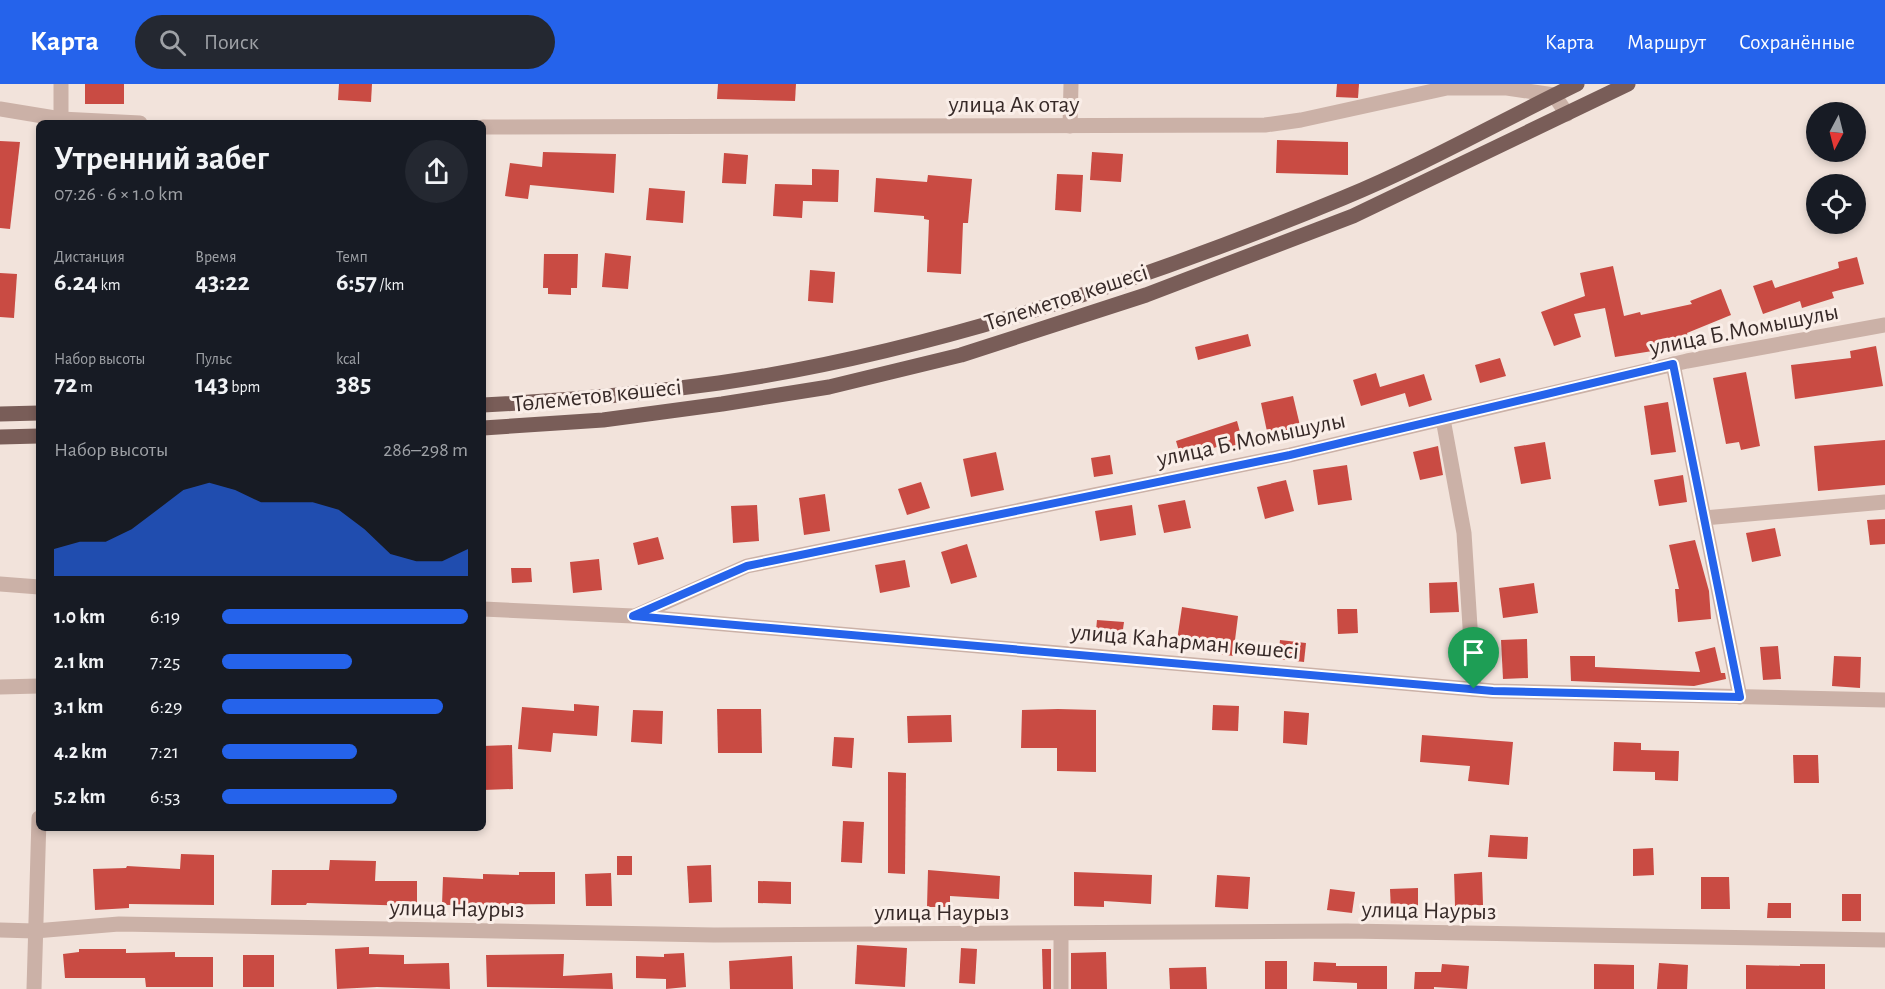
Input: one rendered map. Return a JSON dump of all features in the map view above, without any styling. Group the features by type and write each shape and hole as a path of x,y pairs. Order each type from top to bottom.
{"main road":[{"name":"Төлеметов көшесі","path":"486,405 606,397 720,383 890,349 1053,303 1136,276 1347,197 1577,84"},
{"name":"Төлеметов көшесі","path":"486,428 603,420 723,404 829,387 961,355 1146,295 1353,216 1628,84"},
{"path":"0,414 36,413"},
{"path":"0,437 36,436"}],"street":[{"path":"61,84 61,120"},
{"path":"1070,126 1071,84"},
{"name":"улица Ак отау","path":"486,127 1265,125 1301,120 1448,88 1507,88 1554,95"},
{"path":"1554,95 1567,114"},
{"path":"0,108 56,120"},
{"name":"улица Б.Момышулы","path":"633,616 747,566 1290,455 1673,364 1885,325"},
{"path":"1673,364 1740,697"},
{"path":"1443,419 1464,533 1474,689"},
{"path":"1704,518 1885,502"},
{"path":"0,584 36,587"},
{"name":"улица Каһарман көшесі","path":"486,609 633,616 1474,689 1885,700"},
{"path":"0,687 36,686"},
{"path":"34,989 39,831"},
{"name":"улица Наурыз","path":"0,930 35,931 119,924 714,935 1347,931 1885,940"},
{"path":"1061,934 1061,989"}],"building":[{"path":"85,84 124,84 124,104 85,104"},
{"path":"339,84 372,84 371,102 338,100"},
{"path":"718,84 796,84 795,101 717,99"},
{"path":"1337,84 1359,84 1358,98 1336,97"},
{"path":"1277,140 1348,142 1348,175 1276,173"},
{"path":"0,141 20,142 10,229 0,228"},
{"path":"543,152 616,154 614,193 530,185 528,199 505,196 510,163 542,167"},
{"path":"1092,152 1123,154 1121,182 1090,180"},
{"path":"724,153 748,155 746,184 722,183"},
{"path":"812,169 839,170 838,202 803,201 802,218 773,216 775,184 812,185"},
{"path":"1057,174 1083,175 1081,212 1055,210"},
{"path":"928,175 972,179 968,223 963,223 961,274 927,272 929,220 924,219 924,216 874,212 876,178 927,182"},
{"path":"649,188 685,191 683,223 646,220"},
{"path":"605,253 631,256 628,289 602,287"},
{"path":"544,254 578,254 577,288 571,288 571,295 548,294 548,288 543,288"},
{"path":"1857,257 1864,284 1832,292 1834,298 1802,308 1800,301 1763,314 1753,286 1772,280 1775,288 1839,268 1838,262"},
{"path":"1613,266 1624,316 1640,312 1641,315 1692,304 1690,301 1721,289 1731,315 1687,333 1690,345 1615,357 1605,308 1574,314 1581,337 1554,346 1541,312 1585,296 1580,273"},
{"path":"810,270 835,272 833,303 808,301"},
{"path":"0,273 17,274 14,318 0,317"},
{"path":"1248,334 1251,346 1198,360 1195,347"},
{"path":"1876,346 1883,386 1795,399 1791,365 1851,358 1850,351"},
{"path":"1500,358 1506,376 1480,383 1475,365"},
{"path":"1746,372 1760,446 1741,450 1739,442 1726,444 1713,378"},
{"path":"1376,373 1380,387 1424,374 1432,400 1409,407 1405,393 1361,406 1353,380"},
{"path":"1293,396 1302,434 1269,441 1261,403"},
{"path":"1668,402 1676,452 1651,455 1644,406"},
{"path":"1237,421 1243,443 1221,449 1220,446 1181,458 1176,441"},
{"path":"1885,440 1885,485 1818,491 1814,446"},
{"path":"1545,442 1551,479 1521,484 1514,447"},
{"path":"1438,446 1443,475 1420,480 1413,452"},
{"path":"996,452 1004,490 971,497 963,459"},
{"path":"1110,455 1113,474 1094,477 1091,458"},
{"path":"1347,465 1352,500 1318,505 1313,470"},
{"path":"1683,475 1687,502 1659,506 1654,480"},
{"path":"1286,480 1294,511 1265,519 1257,487"},
{"path":"921,482 930,508 907,515 898,489"},
{"path":"825,494 830,531 804,535 799,498"},
{"path":"1185,500 1191,528 1164,533 1158,505"},
{"path":"757,505 759,541 733,543 731,506"},
{"path":"1132,505 1136,535 1100,541 1095,511"},
{"path":"1885,519 1885,544 1870,545 1867,520"},
{"path":"1775,528 1781,556 1752,562 1746,533"},
{"path":"658,537 664,559 638,565 633,543"},
{"path":"1695,540 1709,591 1711,619 1678,622 1675,589 1679,589 1669,545"},
{"path":"967,544 977,577 951,584 941,552"},
{"path":"599,559 602,590 573,593 570,562"},
{"path":"905,560 910,587 880,593 875,565"},
{"path":"511,568 531,568 532,582 512,583"},
{"path":"1457,582 1459,612 1430,613 1429,583"},
{"path":"1534,583 1538,613 1503,618 1499,588"},
{"path":"1182,607 1238,616 1233,656 1176,647"},
{"path":"1337,609 1357,609 1358,633 1338,634"},
{"path":"1097,620 1124,622 1121,644 1095,641"},
{"path":"1527,639 1528,678 1503,679 1501,640"},
{"path":"1280,640 1306,643 1304,662 1278,659"},
{"path":"1778,646 1781,679 1763,680 1760,647"},
{"path":"1715,647 1721,673 1725,673 1726,679 1694,686 1571,681 1570,656 1595,656 1595,667 1700,672 1695,652"},
{"path":"1834,656 1861,657 1860,688 1832,686"},
{"path":"574,704 599,706 597,736 553,733 551,752 518,749 522,707 574,711"},
{"path":"1213,705 1239,706 1238,731 1212,730"},
{"path":"717,709 761,709 762,753 718,753"},
{"path":"633,710 663,711 662,744 631,742"},
{"path":"1022,710 1096,710 1096,772 1057,771 1057,748 1021,748"},
{"path":"1284,711 1309,713 1307,745 1283,743"},
{"path":"951,715 952,742 908,743 907,716"},
{"path":"1422,735 1513,742 1509,785 1468,781 1470,766 1420,762"},
{"path":"834,737 854,738 852,768 832,766"},
{"path":"1614,742 1641,743 1641,750 1679,751 1678,781 1655,780 1655,772 1613,771"},
{"path":"512,745 513,789 486,790 486,746"},
{"path":"1793,755 1818,755 1819,783 1794,783"},
{"path":"888,772 906,773 905,874 888,873"},
{"path":"843,821 864,822 862,863 841,862"},
{"path":"1490,835 1528,837 1527,859 1488,857"},
{"path":"1653,848 1654,875 1633,876 1633,849"},
{"path":"181,854 214,855 214,905 129,904 129,908 95,910 93,869 126,868 127,866 180,869"},
{"path":"617,856 632,856 632,875 617,875"},
{"path":"330,860 376,861 375,881 417,881 417,906 307,903 306,905 271,905 272,870 329,870"},
{"path":"711,865 712,902 689,903 687,866"},
{"path":"928,870 1000,876 999,899 950,896 950,907 927,907"},
{"path":"519,872 555,872 555,904 442,905 443,877 483,879 483,874 519,875"},
{"path":"1074,872 1152,875 1151,904 1104,901 1104,907 1074,906"},
{"path":"1482,872 1483,905 1455,906 1454,874"},
{"path":"611,873 612,906 586,906 585,874"},
{"path":"1217,875 1250,877 1248,909 1215,907"},
{"path":"1701,877 1729,877 1730,909 1701,909"},
{"path":"758,881 791,882 791,904 758,903"},
{"path":"1418,888 1418,910 1391,911 1390,889"},
{"path":"1330,889 1355,892 1352,913 1327,910"},
{"path":"1842,894 1861,894 1861,921 1842,921"},
{"path":"1768,903 1791,903 1791,918 1767,918"},
{"path":"857,945 907,948 905,987 855,984"},
{"path":"369,947 369,954 404,955 404,964 449,963 450,989 377,987 337,989 335,949"},
{"path":"961,948 977,949 975,984 959,983"},
{"path":"79,949 126,949 126,953 175,952 175,957 213,957 213,987 146,987 145,978 65,978 63,954 79,952"},
{"path":"1042,949 1051,949 1051,989 1043,989"},
{"path":"1106,952 1107,989 1071,989 1071,953"},
{"path":"684,953 686,987 666,989 666,979 636,978 636,956 664,957 664,954"},
{"path":"564,954 563,976 612,973 613,989 487,987 486,955"},
{"path":"243,955 274,955 274,987 243,987"},
{"path":"792,956 793,989 730,989 729,961"},
{"path":"1265,961 1287,961 1287,989 1265,989"},
{"path":"1314,962 1336,963 1336,966 1387,966 1387,989 1357,989 1357,983 1313,981"},
{"path":"1659,963 1688,965 1687,989 1657,989"},
{"path":"1442,964 1469,966 1467,989 1434,987 1434,989 1414,989 1415,972 1441,972"},
{"path":"1594,964 1634,965 1634,989 1594,989"},
{"path":"1800,964 1825,964 1825,989 1746,989 1746,965 1800,966"},
{"path":"1206,967 1207,989 1170,989 1169,968"}],"route":[{"path":"1673,364 1740,697 1474,689 1137,660 633,616 747,566 1290,455 1673,364"}]}
